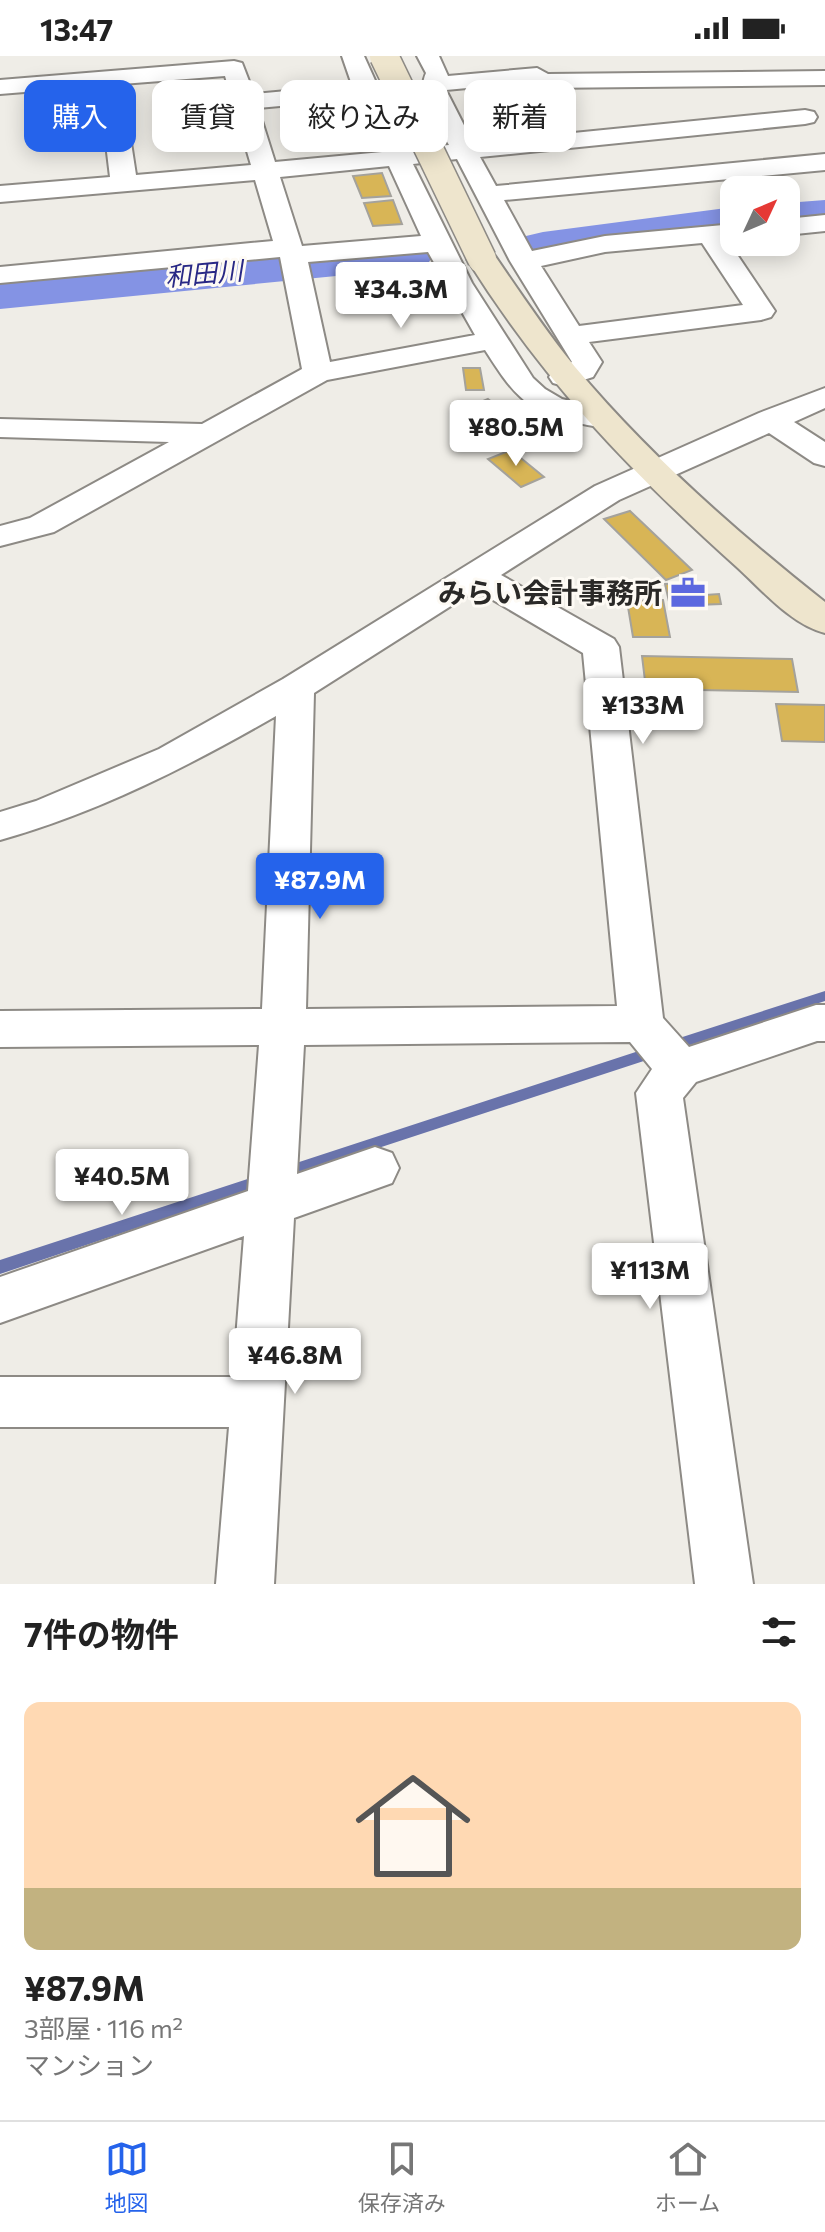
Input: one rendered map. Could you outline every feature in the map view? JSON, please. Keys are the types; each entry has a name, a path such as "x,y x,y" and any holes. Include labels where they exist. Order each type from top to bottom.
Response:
{"street":[{"path":"353,56 362,80"},
{"path":"384,56 482,259 518,318 564,377 652,472 825,621"},
{"path":"428,56 438,73 435,80"},
{"path":"448,81 531,66 542,81 825,78"},
{"path":"0,87 234,68 238,80"},
{"path":"110,78 124,183"},
{"path":"576,140 805,117 776,78"},
{"path":"448,120 464,149"},
{"path":"0,194 464,151"},
{"path":"260,152 293,259 318,373"},
{"path":"396,152 435,243 528,392 567,412 600,418"},
{"path":"466,152 524,261 587,362 582,371 564,377"},
{"path":"489,194 825,162"},
{"path":"800,226 825,223"},
{"path":"524,261 605,244 720,233"},
{"path":"0,275 293,259 435,243"},
{"path":"570,336 761,311 734,256"},
{"path":"0,536 42,525 213,434 318,373 493,340"},
{"path":"0,826 49,812 173,758 296,688 607,493 825,397"},
{"path":"770,420 825,456"},
{"path":"0,428 213,434"},
{"path":"475,575 601,647 657,1042 659,1093 724,1584"},
{"path":"245,1584 283,1027 296,688"},
{"path":"0,1029 283,1027 657,1042 825,1023"},
{"path":"0,1300 269,1202 375,1168"},
{"path":"0,1402 256,1402"}],"building":[{"path":"382,173 391,196 362,198 353,176"},
{"path":"393,200 402,224 373,226 364,203"},
{"path":"463,368 480,368 484,390 466,390"},
{"path":"488,399 511,417 494,423 471,406"},
{"path":"518,425 539,442 522,449 501,432"},
{"path":"511,450 544,477 521,487 488,459"},
{"path":"630,511 692,570 666,580 604,519"},
{"path":"702,583 705,595 719,594 721,604 670,606 665,584"},
{"path":"663,600 670,637 633,637 627,601"},
{"path":"642,656 792,659 798,692 646,689"},
{"path":"776,704 825,705 825,742 782,741"}],"waterway":[{"name":"和田川","path":"800,216 825,214"},
{"name":"和田川","path":"543,246 720,223"},
{"name":"和田川","path":"0,294 367,259 407,259"},
{"path":"672,1046 825,996"},
{"path":"284,1173 654,1052"},
{"path":"0,1267 263,1180"}],"place":[{"name":"みらい会計事務所","path":"688,593"}]}
